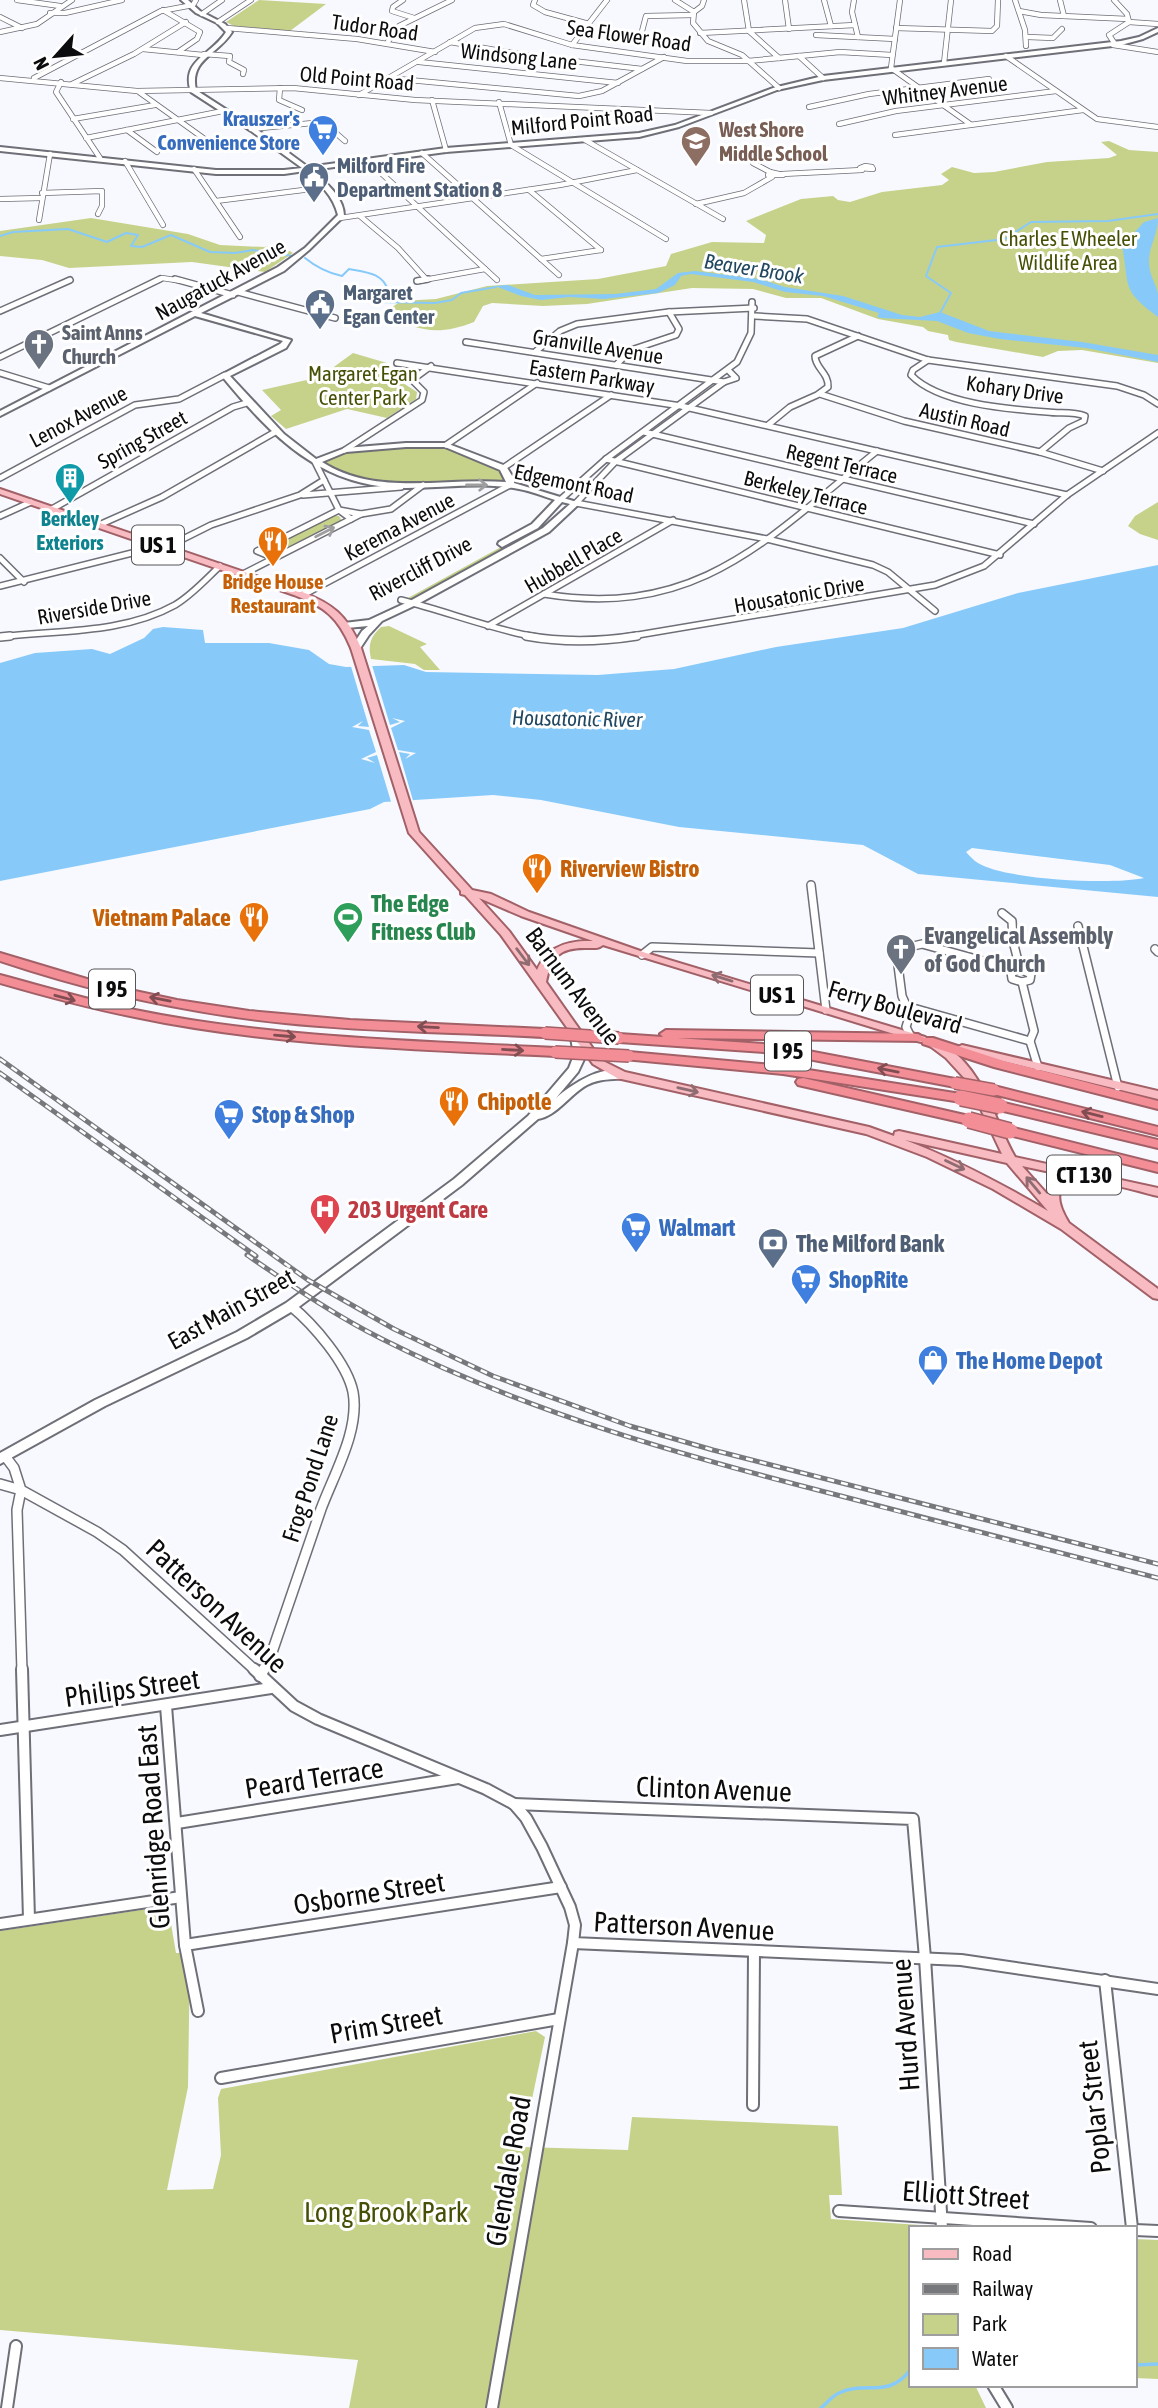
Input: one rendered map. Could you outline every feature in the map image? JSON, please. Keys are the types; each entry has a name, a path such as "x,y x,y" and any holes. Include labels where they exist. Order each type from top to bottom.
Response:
{"highway":[{"name":"I 95","path":"0,957 104,987 227,1011 310,1021 777,1049 994,1090 1158,1131"},
{"name":"I 95","path":"0,979 103,1007 218,1028 319,1039 629,1056 783,1070 961,1098 1158,1144"},
{"path":"619,1038 687,1032 919,1038 999,1064 1158,1105"},
{"path":"719,1064 969,1120 1158,1168"}],"main road":[{"name":"US 1","path":"0,491 303,595 331,609 347,625 357,651"},
{"name":"Barnum Avenue","path":"357,651 406,814 418,839 505,933 597,1062 621,1075 869,1131 958,1166 1065,1226 1158,1295"},
{"name":"Ferry Boulevard","path":"466,892 487,896 525,914 642,955 919,1038 1158,1095"},
{"path":"541,981 545,961 561,948 585,944 626,949"},
{"name":"Barnum Avenue","path":"919,1038 958,1060 972,1075 1003,1130 1010,1159 1056,1209 1065,1226"},
{"path":"895,1134 915,1134 981,1147 991,1144 1003,1130"},
{"name":"CT 130","path":"869,1131 895,1134 1158,1192"},
{"path":"1056,1209 1052,1196 1056,1187 1066,1180 1089,1176"}],"street":[{"path":"17,0 60,6"},
{"path":"0,32 41,22 50,13 72,0"},
{"path":"50,13 65,13 122,0"},
{"path":"184,0 195,2 202,14 227,27 229,33 203,55 190,78 193,91 307,169 342,205 340,218 573,183 637,170"},
{"path":"202,14 222,0"},
{"path":"218,22 251,0"},
{"path":"403,0 392,11 414,18"},
{"path":"387,43 395,29 452,0"},
{"path":"535,0 533,5 541,11 589,24"},
{"path":"572,45 607,0"},
{"path":"674,0 694,14"},
{"path":"704,0 694,14 693,23 699,33 712,43 741,53 779,88"},
{"path":"744,0 749,31 779,58"},
{"path":"785,0 789,29"},
{"path":"824,0 831,26"},
{"path":"854,0 852,12 858,37"},
{"path":"900,0 892,55 893,69 970,124"},
{"path":"944,63 951,0"},
{"path":"896,28 995,30 998,0"},
{"path":"1015,0 1028,37 1026,46"},
{"path":"1060,0 1064,16"},
{"path":"1114,0 1123,8 1128,20"},
{"path":"32,80 163,10 195,2"},
{"path":"163,10 198,29 200,34 178,52"},
{"path":"1019,11 1158,24"},
{"path":"641,35 646,16 694,14"},
{"path":"1021,19 1041,15"},
{"path":"0,17 22,28"},
{"path":"1128,20 1109,35 1115,44 1158,52"},
{"path":"72,83 143,49 186,22"},
{"name":"Sea Flower Road","path":"359,95 478,27 499,24 572,45 687,61 748,61 846,52 892,55"},
{"path":"699,33 855,25"},
{"name":"Tudor Road","path":"227,27 387,43 435,52"},
{"path":"1028,37 1054,38 1062,29"},
{"name":"Milford Point Road","path":"0,149 252,174 307,169 446,150 585,140 658,131 779,88 824,78 1115,44 1157,32"},
{"path":"816,36 895,39"},
{"path":"450,42 530,56 642,69"},
{"path":"1115,44 1136,49"},
{"path":"803,46 812,55"},
{"path":"143,49 230,56 229,62 243,71 243,74"},
{"path":"799,56 824,78"},
{"path":"1006,56 1099,120 1158,127"},
{"path":"388,78 571,96 597,93 664,57"},
{"name":"Windsong Lane","path":"417,61 618,83"},
{"name":"Old Point Road","path":"0,78 137,91 280,88 432,100 711,113"},
{"path":"0,88 8,79"},
{"path":"809,107 853,96 989,79"},
{"path":"61,82 56,92 100,158"},
{"path":"280,88 278,99 302,110"},
{"path":"137,91 213,145"},
{"name":"Whitney Avenue","path":"839,124 876,114 1056,92"},
{"path":"432,100 446,150"},
{"path":"499,103 511,145 666,239"},
{"path":"73,119 155,105"},
{"path":"895,135 1083,110"},
{"path":"86,138 223,111"},
{"path":"251,129 323,122 345,141"},
{"path":"127,130 157,152"},
{"path":"585,140 723,219"},
{"path":"422,153 559,275"},
{"path":"39,220 50,154"},
{"path":"367,160 497,280"},
{"path":"125,161 163,225"},
{"path":"752,163 771,175 781,176 862,170"},
{"path":"194,170 240,237"},
{"path":"696,204 744,193 771,175"},
{"path":"216,201 327,187"},
{"path":"529,190 601,250 541,259"},
{"path":"0,199 102,191 102,206 98,214"},
{"path":"360,215 398,248 426,279"},
{"name":"Naugatuck Avenue","path":"0,414 287,266 340,218"},
{"path":"417,281 485,269"},
{"path":"0,357 162,278 335,318"},
{"path":"0,311 70,280"},
{"name":"Rivercliff Drive","path":"347,625 401,600 540,521 606,459 678,408 720,374 729,371 753,331 753,305 669,312"},
{"path":"535,352 560,331 577,324 669,312 679,329 676,335 629,350 616,365"},
{"path":"195,314 287,341"},
{"path":"755,316 800,318 928,360 1117,386 1157,402"},
{"path":"768,425 789,408 820,394 828,387 830,379 815,362 815,356 858,336"},
{"name":"Lenox Avenue","path":"0,478 135,405 179,399 287,341"},
{"name":"Granville Avenue","path":"466,342 724,383"},
{"name":"Kohary Drive","path":"928,360 913,370 911,375 919,385 933,391 1000,407 1056,414 1076,412 1085,416 1084,421 1069,428 1040,452"},
{"name":"Eastern Parkway","path":"535,385 431,366 397,363 424,369 609,396 768,425 1067,495"},
{"path":"351,519 338,510 315,462 345,450 422,400 424,392 412,381 431,366"},
{"name":"Rivercliff Drive","path":"347,625 362,625 382,619 552,524 576,503 615,461 724,383 736,378 729,371"},
{"path":"0,373 49,388"},
{"name":"Edgemont Road","path":"225,375 297,451 352,479 401,487 510,485 560,500 767,539 873,565 888,572 935,611"},
{"path":"446,445 535,385"},
{"name":"Austin Road","path":"820,394 904,421 1040,452 1103,471"},
{"path":"503,468 609,396"},
{"name":"Spring Street","path":"52,509 233,407 250,402"},
{"path":"99,525 162,497 277,431"},
{"name":"Regent Terrace","path":"644,432 1034,524"},
{"name":"Housatonic Drive","path":"401,600 453,613 488,626 550,640 611,641 911,591 969,574 1000,555 1067,495 1158,433"},
{"path":"369,435 370,447"},
{"path":"345,450 446,445 503,468 510,479 510,485"},
{"path":"544,594 605,598 668,588 723,569 767,539 877,451"},
{"name":"Berkeley Terrace","path":"606,459 1000,555"},
{"path":"0,586 163,547 211,525 300,495 324,480"},
{"path":"243,574 361,514 391,509 423,485"},
{"name":"Kerema Avenue","path":"303,595 510,485"},
{"path":"300,495 401,487"},
{"path":"0,516 31,502"},
{"path":"275,558 257,551 338,510 361,514"},
{"name":"Hubbell Place","path":"488,626 673,520"},
{"path":"540,521 552,524"},
{"path":"0,558 24,582"},
{"name":"Riverside Drive","path":"0,637 66,630 150,615 177,604 220,566"},
{"name":"Rivercliff Drive","path":"357,651 365,633 382,619"},
{"path":"811,885 826,1010"},
{"path":"1002,913 1012,921 1018,970"},
{"path":"1078,926 1118,1087"},
{"path":"919,1038 906,1027 910,1014 906,1006 896,950 922,944 1027,971 1032,976 1028,981 1022,982 1010,977 1011,972 1018,970"},
{"path":"642,955 652,947 819,953"},
{"path":"1022,982 1034,1031 1030,1041 1038,1067"},
{"path":"906,1006 1030,1041"},
{"name":"East Main Street","path":"2,1457 100,1403 242,1335 291,1306 457,1182 532,1119 574,1069 580,1055 576,1032"},
{"name":"East Main Street","path":"532,1119 553,1107 588,1079 621,1075"},
{"name":"Frog Pond Lane","path":"260,1676 268,1661 344,1446 353,1408 353,1394 346,1375 306,1319 291,1306"},
{"path":"2,1457 14,1468 22,1490 17,1510 29,1919"},
{"name":"Patterson Avenue","path":"0,1484 22,1490 97,1532 123,1550 271,1688 294,1706 318,1719 514,1804 532,1829 561,1887 574,1919 573,1944 925,1958 995,1964 1158,1989"},
{"name":"Philips Street","path":"0,1730 271,1688"},
{"name":"Glenridge Road East","path":"166,1706 185,1945 198,2011"},
{"name":"Peard Terrace","path":"177,1823 458,1778"},
{"name":"Clinton Avenue","path":"514,1804 913,1819"},
{"name":"Hurd Avenue","path":"913,1819 942,2223"},
{"name":"Osborne Street","path":"185,1945 561,1887"},
{"path":"0,1924 181,1897"},
{"name":"Glendale Road","path":"492,2408 573,1944"},
{"path":"753,2105 754,1952"},
{"name":"Poplar Street","path":"1105,1980 1134,2226"},
{"name":"Prim Street","path":"221,2078 559,2019"},
{"name":"Elliott Street","path":"839,2211 942,2223 1031,2226"},
{"path":"1137,2229 1158,2231"},
{"path":"7,2408 16,2346"},
{"path":"994,2387 1007,2408"}],"green space":[{"path":"259,0 326,4 290,31 234,26 226,22"},
{"name":"Charles E Wheeler Wildlife Area","path":"1109,141 1129,150 1158,152 1158,363 1082,350 1058,351 1043,357 956,342 949,340 948,335 928,331 923,327 878,319 821,298 786,298 753,289 692,288 587,304 543,306 492,303 483,306 474,322 438,330 418,328 385,312 401,301 436,299 487,286 598,279 666,266 671,254 712,242 764,243 766,235 746,221 801,199 833,196 838,200 850,202 882,192 942,185 949,180 941,174 952,167 974,173 994,172 1047,162 1109,158 1117,155 1101,142"},
{"path":"91,218 188,234 220,245 264,247 277,244 293,253 265,272 192,262 69,268 42,260 0,256 0,231"},
{"name":"Margaret Egan Center Park","path":"353,353 387,363 386,366 412,371 403,383 417,392 416,399 387,418 347,409 286,429 271,416 281,410 262,390 320,377"},
{"path":"405,446 445,449 475,456 498,469 505,479 499,483 387,483 344,472 324,462 347,453"},
{"path":"1158,502 1158,540 1140,534 1128,526 1135,516"},
{"path":"334,515 339,516 342,521 277,554 264,551"},
{"path":"543,524 547,525 414,600 408,598"},
{"path":"389,626 427,644 420,647 440,670 424,670 415,664 371,659 370,645 374,634 381,627"},
{"name":"Long Brook Park","path":"168,1906 176,1953 190,1953 188,2087 167,2190 213,2189 221,2155 218,2098 221,2089 536,2031 545,2037 522,2147 628,2150 632,2117 838,2126 842,2195 829,2195 831,2219 935,2226 909,2226 909,2387 976,2387 986,2408 349,2408 358,2360 0,2330 0,1931"},
{"path":"1137,2239 1158,2240 1158,2379 1137,2378"}],"water":[{"path":"1158,218 1149,261 1158,294 1158,317 1132,293 1122,246 1144,222"},
{"path":"695,271 760,279 785,287 843,296 902,315 920,317 940,312 989,331 1082,342 1158,355 1158,362 1086,348 1000,339 968,333 937,321 881,318 877,317 879,313 823,296 785,292 753,282 691,274 681,276 675,285 658,293 604,299 569,297 541,300 495,286 508,285 535,295 615,294 656,289 678,273"},
{"name":"Housatonic River","path":"1158,565 1158,897 918,874 863,845 679,827 541,800 493,795 384,802 370,809 0,881 0,663 35,653 92,649 110,654 144,638 153,629 163,627 203,630 205,643 269,643 309,650 329,664 346,667 404,665 426,672 598,675 674,669 776,647 903,628 1018,593","holes":["972,848 1110,865 1144,878 1085,881 1011,874 976,862 966,852"]}],"pier":[{"path":"371,662 390,725 400,722 392,718 405,721 391,728 398,750 416,753 405,759 410,754 399,752 414,804 392,805 377,755 367,758 375,763 361,759 376,752 369,730 352,727 363,721 358,726 369,727 350,663"}],"waterway":[{"path":"939,315 951,293 926,276 937,247 1005,239 1031,222 1108,221 1158,214"},
{"name":"Beaver Brook","path":"0,236 13,232 68,229 107,242 126,233 138,235 131,246 142,247 171,235 210,252 235,253 253,250 292,256"},
{"name":"Beaver Brook","path":"305,258 337,275 342,276 349,269 378,277 388,291 379,297 378,302 435,303 452,300 461,293 496,287"},
{"path":"1137,2365 1158,2364"},
{"path":"821,2408 836,2394 858,2388 885,2387 894,2384 909,2371"}],"railway":[{"path":"0,1059 308,1280 394,1329 493,1376 630,1426 713,1450 1158,1564"},
{"path":"0,1073 256,1256"},
{"path":"247,1255 364,1330 437,1365 549,1410 723,1465 1158,1578"}],"place":[{"name":"Krauszer's Convenience Store","path":"323,157"},
{"name":"West Shore Middle School","path":"696,168"},
{"name":"Milford Fire Department Station 8","path":"314,204"},
{"name":"Margaret Egan Center","path":"320,331"},
{"name":"Saint Anns Church","path":"39,371"},
{"name":"Berkley Exteriors","path":"70,505"},
{"name":"Bridge House Restaurant","path":"273,568"},
{"name":"Riverview Bistro","path":"537,895"},
{"name":"Vietnam Palace","path":"254,944"},
{"name":"The Edge Fitness Club","path":"348,944"},
{"name":"Evangelical Assembly of God Church","path":"901,976"},
{"name":"Chipotle","path":"454,1128"},
{"name":"Stop & Shop","path":"229,1141"},
{"name":"203 Urgent Care","path":"325,1236"},
{"name":"Walmart","path":"636,1254"},
{"name":"The Milford Bank","path":"773,1270"},
{"name":"ShopRite","path":"806,1306"},
{"name":"The Home Depot","path":"933,1387"}]}
